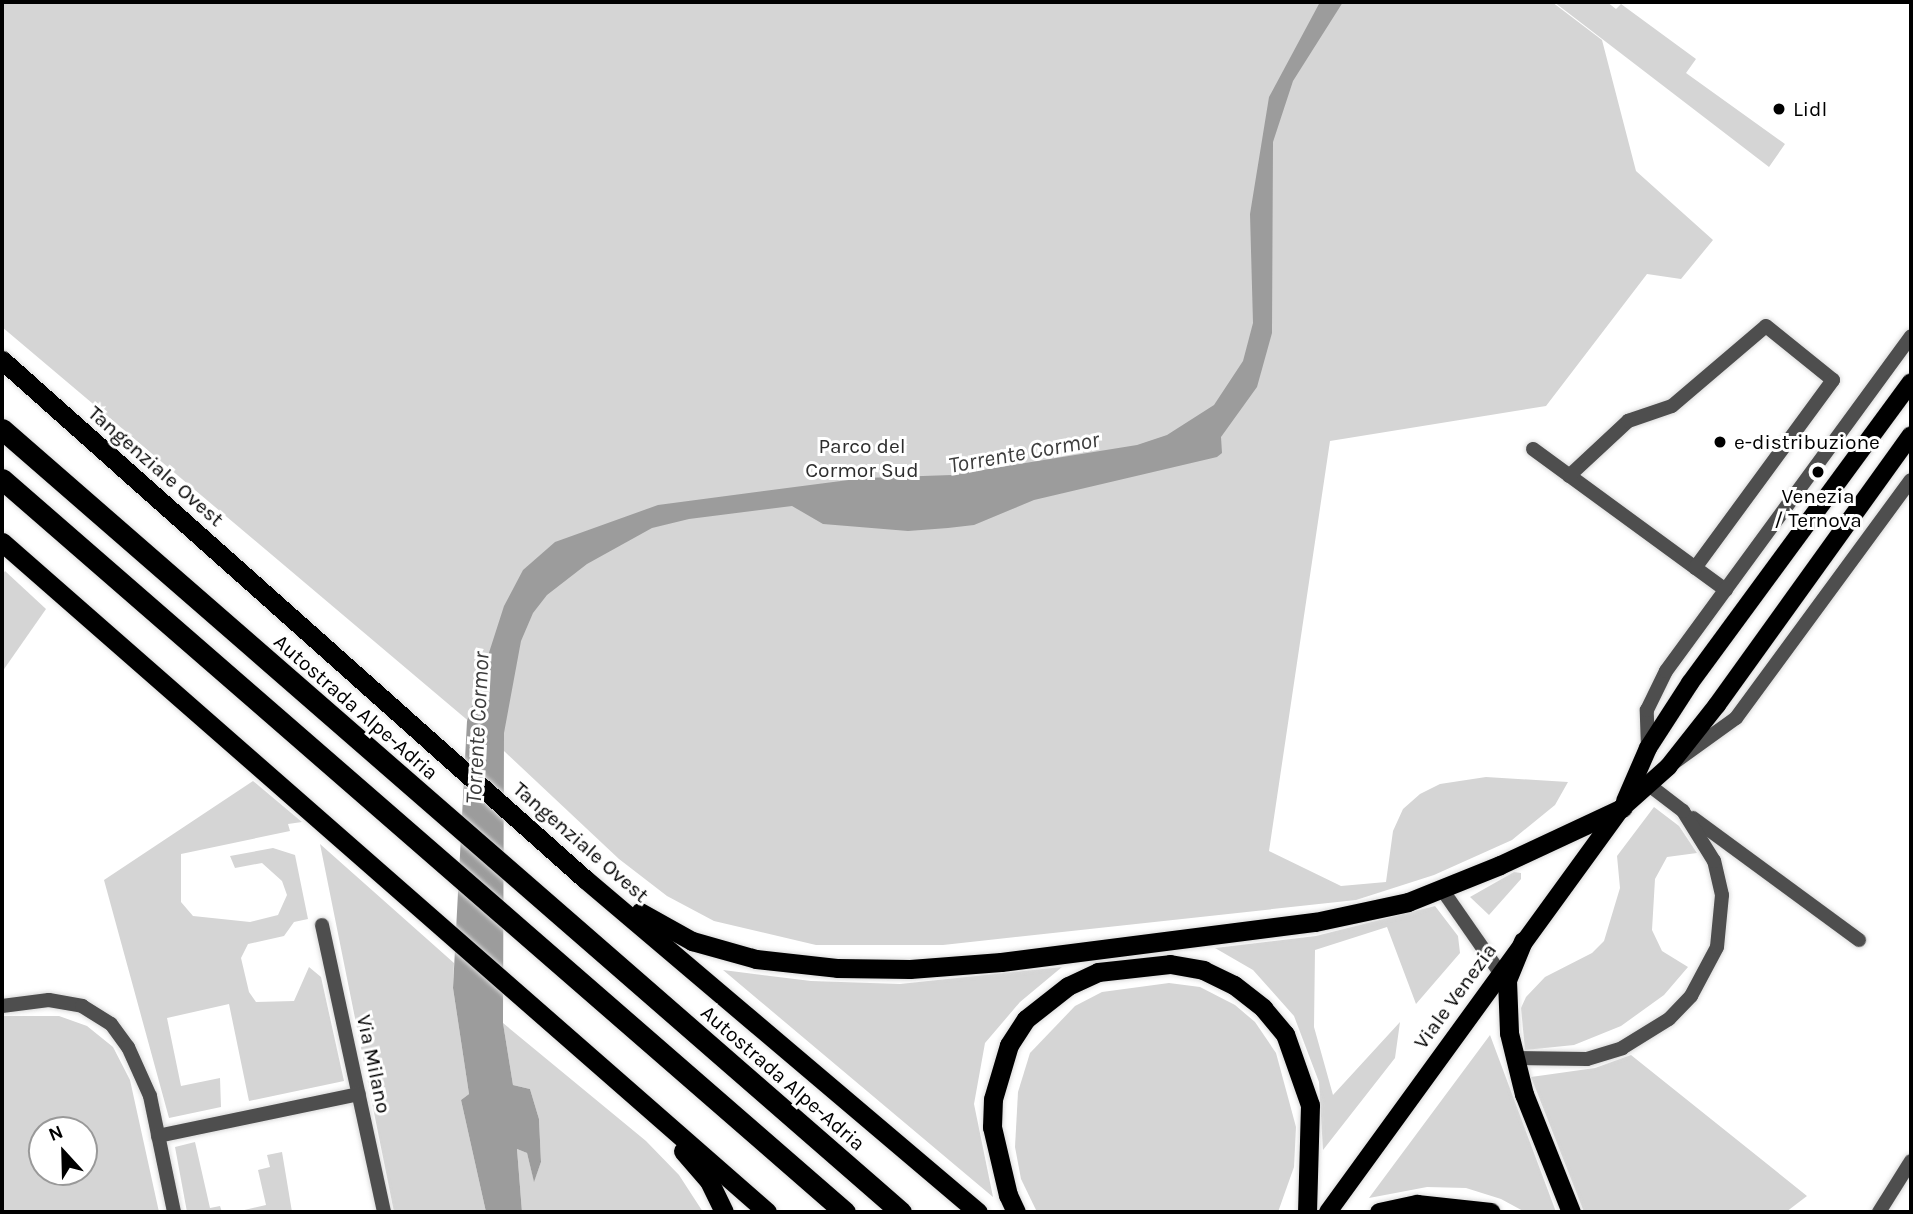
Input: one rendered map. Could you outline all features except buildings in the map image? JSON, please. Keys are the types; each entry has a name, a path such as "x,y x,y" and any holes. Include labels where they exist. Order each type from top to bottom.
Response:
{"highway":[{"name":"Tangenziale Ovest","path":"2,360 585,879 978,1212"},
{"name":"Autostrada Alpe-Adria","path":"2,429 901,1212"},
{"path":"2,478 369,802 845,1212"},
{"path":"2,542 573,1039 767,1212"},
{"path":"585,879 692,941 743,955 836,968 910,969 1315,922 1408,902 1622,808"},
{"path":"1523,941 1507,980 1505,1005 1515,1058 1571,1212"},
{"path":"1016,1212 1008,1195 992,1127 993,1099 1009,1045 1026,1019 1068,986 1098,972 1170,964 1203,971 1234,985 1263,1008 1285,1034 1310,1105 1307,1212"},
{"path":"629,1089 709,1181 724,1212"},
{"path":"1379,1212 1418,1204 1491,1212"}],"main road":[{"name":"Viale Venezia","path":"1622,808 1648,748 1911,382"},
{"name":"Viale Venezia","path":"1328,1212 1622,808 1668,767 1911,435"}],"street":[{"path":"1569,475 1628,421 1672,406 1766,326 1833,380 1695,568"},
{"name":"Viale Venezia","path":"1648,748 1647,710 1655,689 1911,336"},
{"path":"1533,449 1726,590"},
{"name":"Viale Venezia","path":"1668,767 1736,718 1911,480"},
{"path":"1649,785 1859,940"},
{"path":"1515,1058 1587,1059 1622,1048 1669,1019 1691,996 1717,947 1722,895 1714,861 1683,811"},
{"path":"1441,888 1500,973"},
{"name":"Via Milano","path":"322,925 384,1212"},
{"path":"2,1006 49,1000 82,1006 111,1024 150,1096 174,1212"},
{"path":"158,1136 359,1094"},
{"path":"1879,1212 1911,1161"}],"green space":[{"name":"Parco del Cormor Sud","path":"2,2 1552,2 1602,40 1636,171 1713,240 1681,279 1647,274 1546,406 1330,441 1269,851 1341,886 1386,882 1393,831 1403,809 1420,794 1440,784 1486,777 1568,782 1555,805 1512,840 1434,875 1356,900 943,945 816,945 714,921 667,896 619,859 504,751 2,327"},
{"path":"1554,2 1607,2 1616,9 1621,4 1696,59 1686,73 1785,144 1769,167"},
{"path":"5,571 46,609 2,672 2,576"},
{"path":"253,781 302,822 288,824 290,831 181,854 181,902 193,916 250,922 278,915 287,895 282,881 262,863 235,868 230,856 273,848 295,855 308,919 294,922 284,936 248,944 241,958 249,992 256,1002 294,1001 309,967 321,977 344,1081 249,1101 229,1004 167,1018 181,1086 220,1078 221,1107 169,1118 104,880"},
{"path":"1654,807 1679,826 1697,853 1667,857 1655,879 1652,930 1662,951 1688,967 1664,995 1621,1026 1574,1045 1525,1050 1521,1008 1526,997 1545,977 1592,953 1604,941 1620,888 1617,856"},
{"path":"320,844 454,963 453,988 469,1094 461,1100 486,1212 394,1212"},
{"path":"1514,872 1521,873 1521,879 1489,915 1470,897"},
{"path":"1435,906 1458,936 1460,953 1416,1004 1387,927 1315,950 1314,1027 1333,1095 1400,1022 1395,1058 1323,1150 1319,1082 1294,1016 1253,970 1215,948 1316,936"},
{"path":"1062,967 1020,1002 985,1043 974,1104 993,1197 723,970 811,981 900,984"},
{"path":"1169,983 1200,987 1235,1005 1255,1022 1276,1053 1296,1127 1294,1167 1278,1212 1037,1212 1021,1179 1015,1147 1018,1092 1030,1053 1075,1006 1102,992"},
{"path":"2,1016 59,1016 87,1026 113,1047 130,1080 159,1212 2,1212"},
{"path":"503,1023 646,1141 679,1175 703,1212 522,1212 517,1149 527,1153 534,1181 541,1162 539,1119 530,1089 513,1085"},
{"path":"1490,1035 1556,1212 1525,1212 1501,1199 1466,1188 1427,1187 1369,1198"},
{"path":"1631,1055 1807,1196 1786,1212 1584,1212 1531,1077 1595,1068"},
{"path":"195,1142 210,1208 220,1206 222,1212 187,1212 175,1147"},
{"path":"282,1152 292,1212 236,1212 266,1205 258,1170 270,1167 267,1155"}],"water":[{"name":"Torrente Cormor","path":"1320,2 1343,2 1293,81 1273,142 1272,333 1257,387 1221,437 1222,453 1217,457 1034,500 974,525 908,531 823,524 792,506 689,519 652,528 587,564 547,595 533,613 521,641 504,733 503,1023 513,1085 530,1089 539,1119 541,1162 534,1182 527,1153 517,1149 522,1212 486,1212 461,1100 469,1094 453,988 467,721 504,606 523,570 555,542 658,505 864,478 952,475 1137,445 1167,435 1214,405 1243,361 1253,323 1250,214 1269,97"}],"place":[{"name":"Lidl","path":"1779,109"},
{"name":"e-distribuzione","path":"1720,442"},
{"name":"Venezia / Ternova","path":"1818,472"}]}
